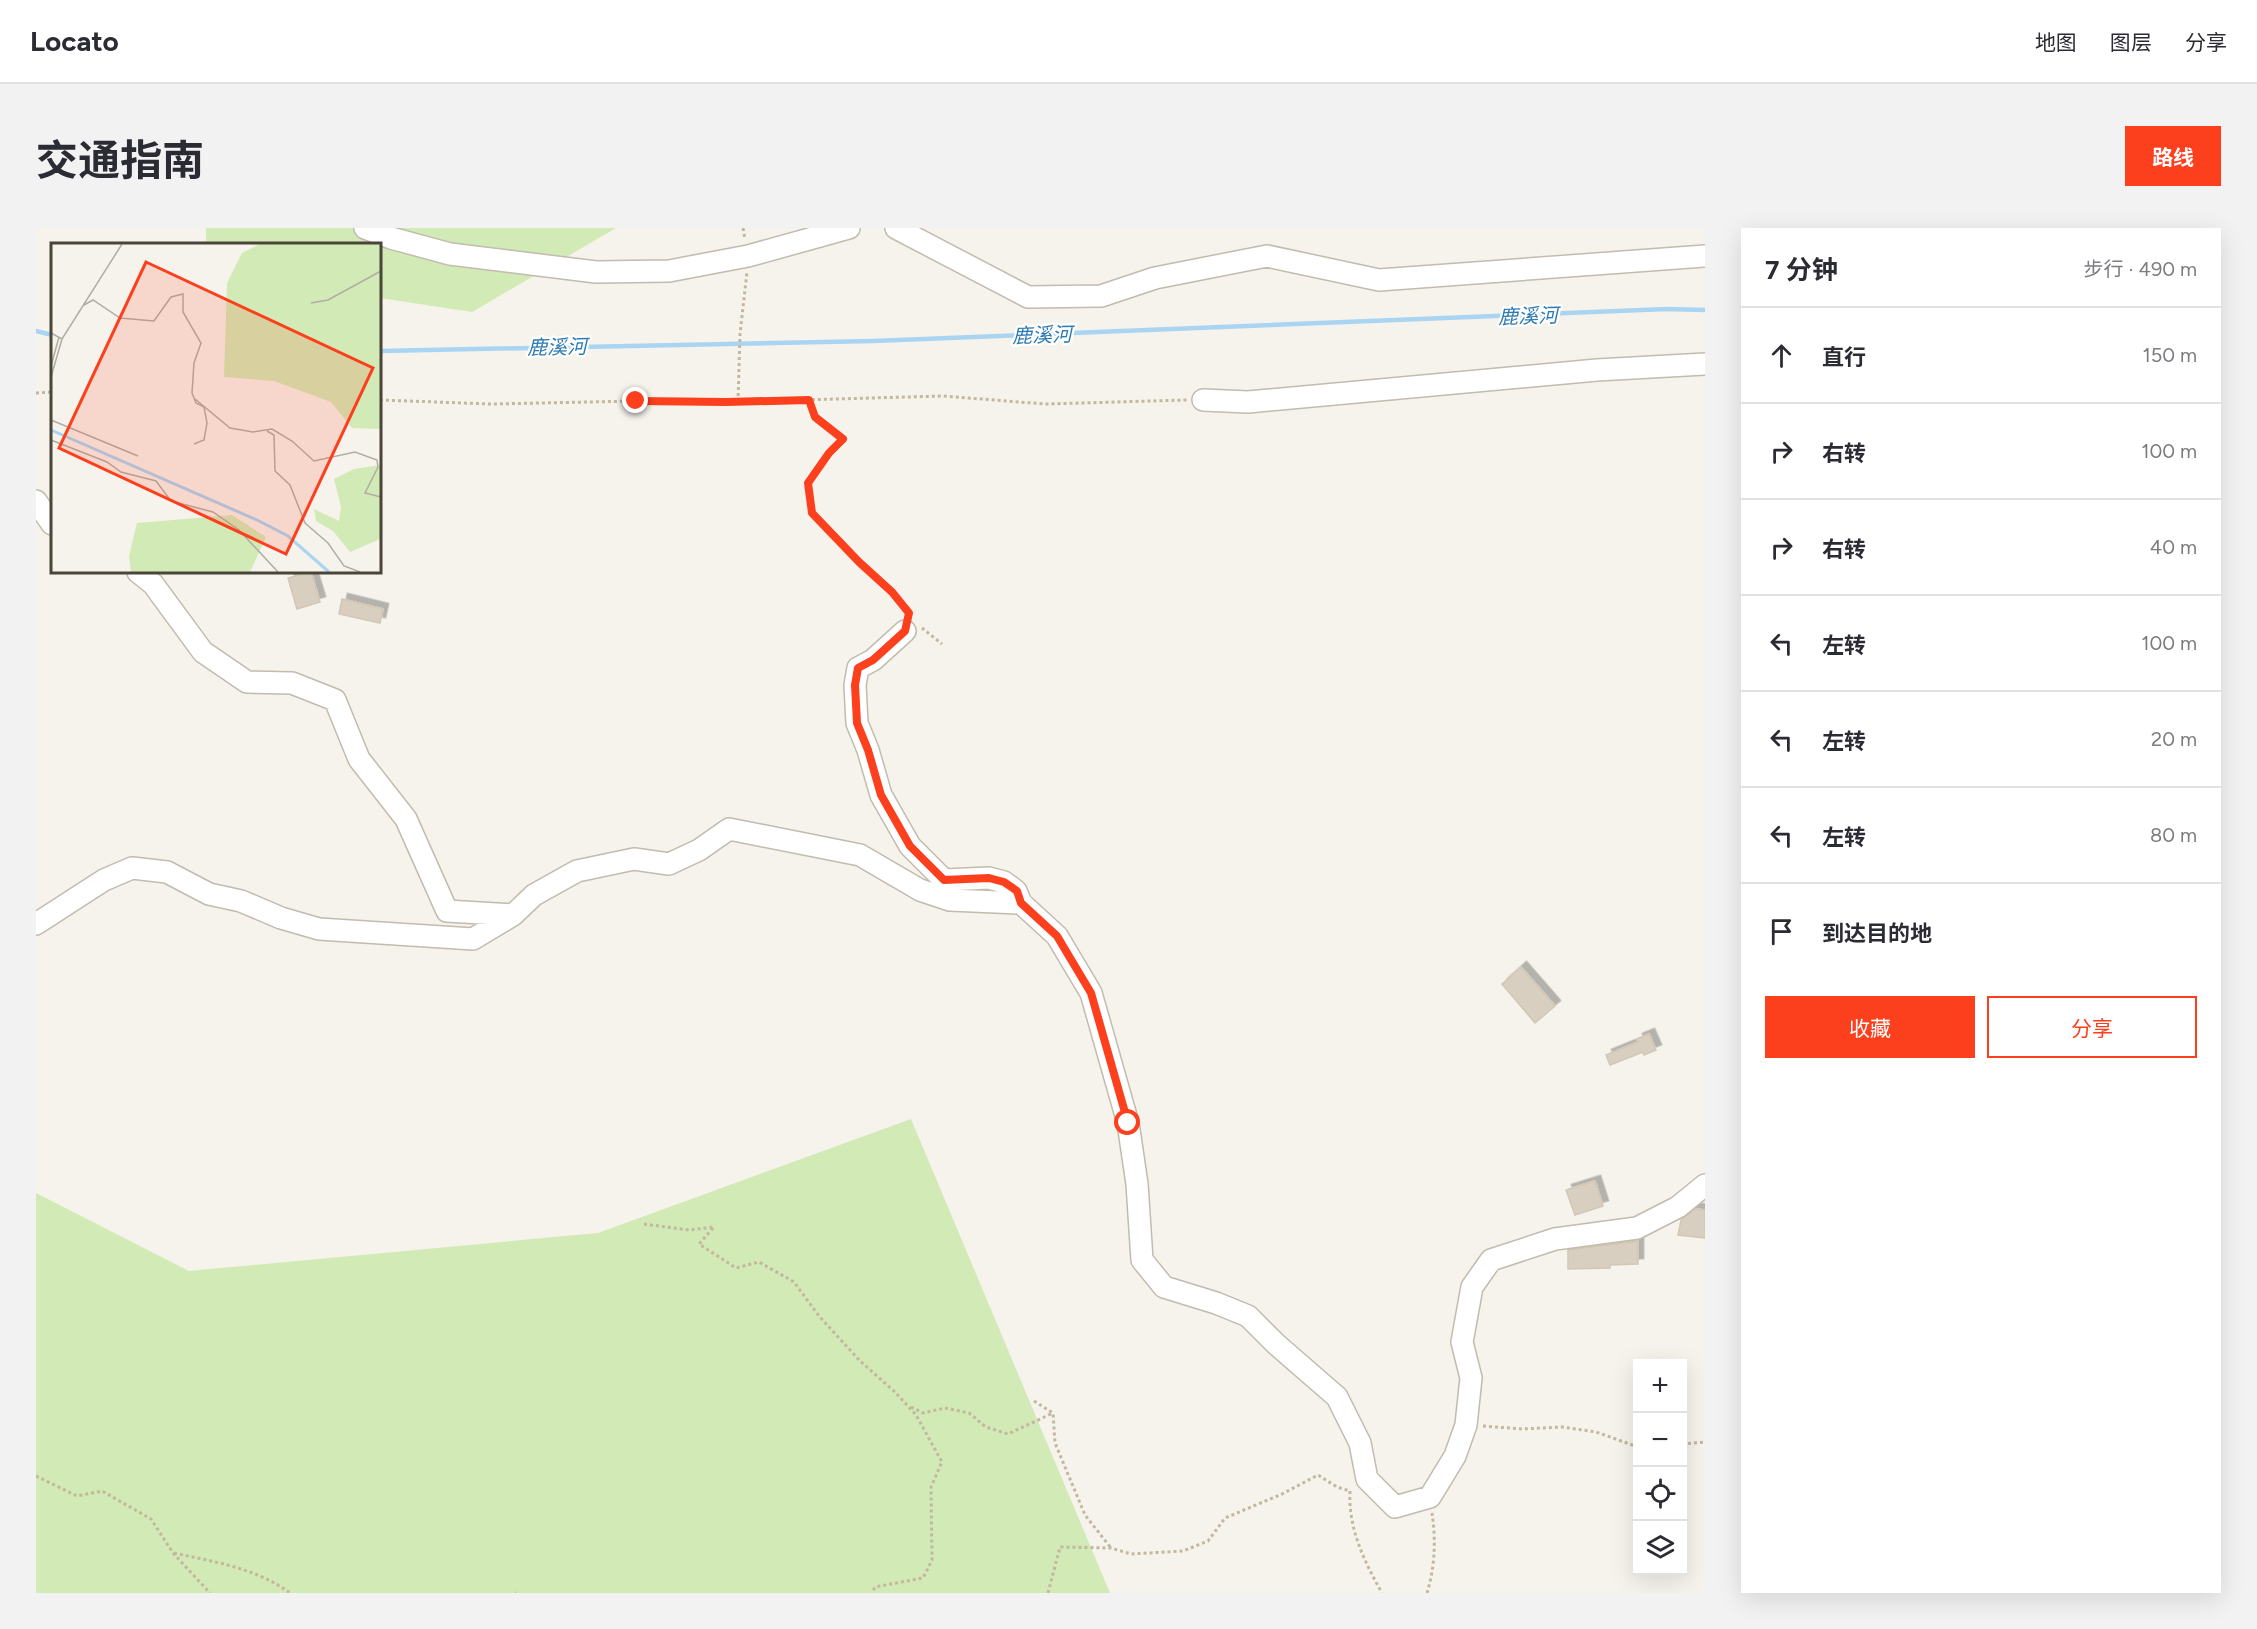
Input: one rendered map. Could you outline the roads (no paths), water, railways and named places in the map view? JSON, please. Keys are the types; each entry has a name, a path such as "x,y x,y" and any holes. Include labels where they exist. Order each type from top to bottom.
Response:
{"street":[{"path":"365,228 391,238 450,254 596,272 669,271 748,256 849,228"},
{"path":"896,228 1028,297 1101,296 1155,278 1267,256 1379,280 1705,256"},
{"path":"1203,400 1248,402 1597,370 1705,364"},
{"path":"36,501 51,523"},
{"path":"139,573 153,584 203,652 246,682 292,683 335,700 359,759 406,819 447,911 513,915"},
{"path":"912,623 873,660 858,668 855,685 857,723 868,750 881,795 910,846 944,880 989,878 1004,882 1017,891 1021,903 1057,936 1091,993 1128,1123 1137,1184 1142,1260 1164,1287 1216,1303 1248,1316 1276,1344 1337,1397 1360,1443 1358,1485 1395,1507 1430,1497 1455,1456 1466,1425 1471,1378 1462,1342 1472,1287 1491,1260 1555,1239 1637,1228 1678,1207 1705,1185"},
{"path":"36,924 104,879 132,868 167,872 209,894 241,901 281,918 319,929 473,939 513,915 534,895 577,871 634,859 669,864 699,850 729,829 860,855 920,890 950,900 1021,903"}],"waterway":[{"name":"鹿溪河","path":"381,351 873,341 1667,309 1705,310"},
{"name":"鹿溪河","path":"36,331 51,335"}]}
